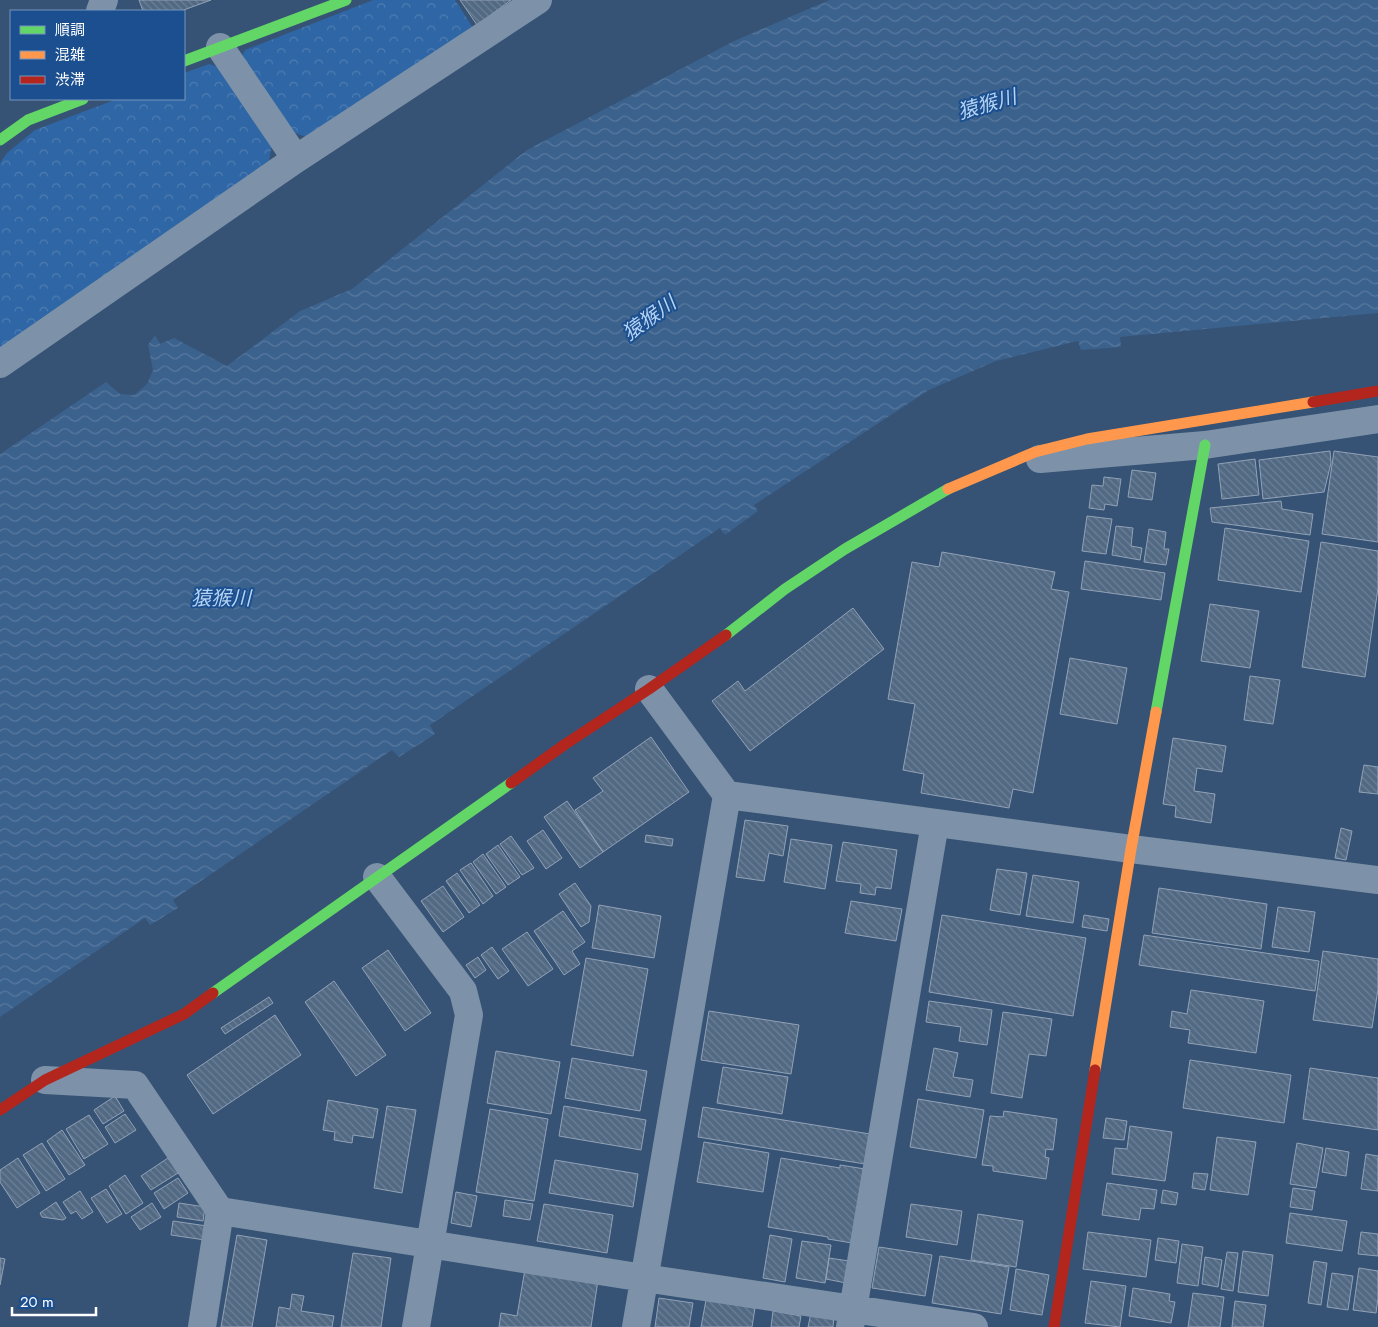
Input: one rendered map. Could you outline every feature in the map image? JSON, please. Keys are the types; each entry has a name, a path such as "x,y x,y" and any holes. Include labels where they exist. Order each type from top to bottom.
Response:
{"street":[{"path":"185,61 346,0"},
{"path":"0,364 296,159 538,0"},
{"path":"220,47 296,159"},
{"path":"0,140 36,109 78,100"},
{"path":"0,1110 45,1080 184,1014 564,745 717,642 785,589 845,549 953,486 1035,452 1087,439 1372,392 1372,420 1205,444 1030,460 1035,452"},
{"path":"1054,1327 1131,849 1205,444"},
{"path":"649,689 727,795 1378,880"},
{"path":"636,1327 727,795"},
{"path":"852,1318 935,823"},
{"path":"377,877 463,991 469,1015 416,1327"},
{"path":"45,1080 134,1085 220,1211 202,1327"},
{"path":"220,1211 644,1278 852,1318 974,1327"}],"green space":[{"path":"373,0 455,0 475,31 306,137 295,133 241,58 245,50"},
{"path":"209,64 225,69 272,143 269,161 0,351 0,163 7,153 35,130 114,100 185,100 185,73"}],"water":[{"name":"猿猴川","path":"829,0 1378,0 1378,313 1120,337 1121,347 1081,350 1078,341 996,361 929,390 754,505 758,511 725,535 720,528 430,725 435,734 399,757 392,750 173,900 178,908 150,925 145,918 0,1017 0,454 106,382 120,394 134,395 147,384 153,370 148,345 155,335 160,344 174,338 227,366 300,311 352,289 527,150 734,41"}],"building":[{"path":"139,0 211,0 184,10 143,10"},
{"path":"460,0 511,0 477,25"},
{"path":"1330,451 1331,463 1324,492 1263,499 1259,460"},
{"path":"1334,451 1378,457 1378,542 1322,534"},
{"path":"1255,459 1259,495 1222,499 1218,464"},
{"path":"1132,470 1156,473 1152,500 1128,497"},
{"path":"1104,477 1121,479 1117,506 1105,504 1104,510 1089,508 1092,485 1103,486"},
{"path":"1281,501 1282,509 1313,514 1310,535 1212,522 1210,508"},
{"path":"1087,516 1112,519 1106,554 1082,551"},
{"path":"1116,526 1133,528 1131,546 1142,548 1140,560 1112,555"},
{"path":"1225,528 1309,541 1301,592 1218,580"},
{"path":"1149,529 1166,532 1164,549 1169,549 1166,565 1144,562"},
{"path":"1321,542 1378,551 1378,588 1365,677 1302,667"},
{"path":"942,552 1055,572 1051,589 1069,592 1033,793 1013,789 1009,808 921,793 924,774 903,770 915,704 888,699 912,562 939,567"},
{"path":"1085,561 1165,573 1161,600 1081,589"},
{"path":"1210,604 1259,611 1250,668 1201,661"},
{"path":"853,608 884,649 750,751 712,701 738,681 745,691"},
{"path":"1070,658 1127,668 1117,724 1060,714"},
{"path":"1250,676 1280,680 1273,724 1244,720"},
{"path":"651,737 689,792 603,852 575,810 603,791 593,778"},
{"path":"1173,738 1226,746 1222,772 1197,768 1194,791 1215,794 1211,823 1175,817 1176,806 1163,804"},
{"path":"1364,765 1378,767 1378,794 1359,792"},
{"path":"567,801 603,852 580,868 544,817"},
{"path":"745,820 788,826 783,856 769,853 764,881 736,877"},
{"path":"1341,828 1352,831 1346,860 1335,858"},
{"path":"543,830 562,858 546,869 527,841"},
{"path":"646,835 673,839 672,846 645,842"},
{"path":"511,836 534,868 522,875 500,844"},
{"path":"791,839 832,845 825,889 784,882"},
{"path":"843,842 897,850 891,889 876,887 875,895 860,893 861,884 836,881"},
{"path":"498,845 520,877 508,885 486,854"},
{"path":"483,854 506,887 496,894 473,862"},
{"path":"471,863 493,896 483,904 460,870"},
{"path":"997,869 1027,873 1020,915 990,910"},
{"path":"457,873 480,905 469,913 446,881"},
{"path":"1033,875 1079,882 1073,923 1026,916"},
{"path":"575,883 591,906 589,922 581,927 559,894"},
{"path":"443,886 464,917 443,932 421,901"},
{"path":"1159,888 1267,904 1261,949 1152,933"},
{"path":"851,901 902,909 896,941 845,933"},
{"path":"599,905 661,916 654,958 592,948"},
{"path":"1278,907 1315,912 1309,952 1272,947"},
{"path":"563,911 585,942 572,951 580,964 564,975 534,931"},
{"path":"942,915 1086,938 1073,1016 929,992"},
{"path":"1084,915 1109,919 1107,931 1082,927"},
{"path":"527,932 553,969 528,986 502,949"},
{"path":"1144,935 1319,961 1315,991 1139,965"},
{"path":"492,947 509,971 498,979 481,955"},
{"path":"388,950 431,1013 405,1031 362,968"},
{"path":"1323,951 1378,959 1378,989 1372,1028 1313,1020"},
{"path":"478,957 486,970 475,978 466,965"},
{"path":"586,958 648,969 633,1056 571,1045"},
{"path":"334,981 386,1055 356,1076 305,1002"},
{"path":"1191,990 1264,1001 1256,1053 1188,1043 1190,1030 1170,1027 1172,1011 1187,1014"},
{"path":"269,997 273,1003 225,1034 221,1028"},
{"path":"929,1001 992,1010 987,1045 959,1041 961,1027 926,1022"},
{"path":"709,1011 799,1025 791,1074 701,1060"},
{"path":"1003,1012 1052,1019 1046,1056 1029,1054 1022,1098 991,1093"},
{"path":"275,1015 301,1055 213,1114 187,1075"},
{"path":"934,1048 958,1053 953,1077 973,1080 970,1097 926,1090"},
{"path":"496,1051 560,1062 551,1114 487,1103"},
{"path":"572,1058 647,1071 640,1111 565,1098"},
{"path":"1190,1060 1291,1075 1284,1123 1183,1108"},
{"path":"723,1067 788,1077 782,1114 717,1103"},
{"path":"1310,1068 1378,1078 1378,1130 1303,1119"},
{"path":"115,1096 124,1111 103,1124 94,1110"},
{"path":"918,1099 984,1110 976,1158 910,1147"},
{"path":"328,1100 378,1109 373,1138 353,1135 352,1143 334,1140 335,1132 323,1130"},
{"path":"387,1106 416,1110 402,1193 374,1188"},
{"path":"564,1106 646,1120 641,1150 559,1136"},
{"path":"703,1107 870,1134 865,1164 698,1137"},
{"path":"490,1109 548,1119 534,1201 476,1192"},
{"path":"1004,1111 1057,1119 1053,1150 1046,1149 1045,1157 1049,1158 1046,1179 993,1171 993,1166 982,1165 990,1116 1003,1117"},
{"path":"125,1114 136,1130 115,1143 105,1127"},
{"path":"89,1115 108,1144 84,1159 66,1129"},
{"path":"1106,1118 1127,1121 1124,1140 1103,1138"},
{"path":"1130,1126 1172,1132 1165,1181 1112,1174 1115,1148 1127,1149"},
{"path":"62,1130 85,1165 69,1175 47,1141"},
{"path":"1217,1137 1256,1142 1248,1195 1210,1190"},
{"path":"704,1142 769,1153 763,1192 697,1182"},
{"path":"42,1143 65,1179 46,1191 23,1155"},
{"path":"1297,1143 1323,1148 1316,1188 1290,1184"},
{"path":"1326,1148 1349,1152 1346,1176 1322,1172"},
{"path":"1366,1154 1378,1156 1378,1191 1361,1189"},
{"path":"18,1158 40,1193 17,1208 0,1182 0,1170"},
{"path":"168,1158 178,1173 151,1190 141,1176"},
{"path":"781,1158 840,1168 840,1165 865,1169 852,1243 768,1227"},
{"path":"555,1160 638,1174 633,1207 549,1193"},
{"path":"1194,1173 1208,1174 1205,1190 1192,1188"},
{"path":"125,1175 143,1203 126,1214 109,1186"},
{"path":"178,1178 188,1193 164,1209 154,1193"},
{"path":"1107,1183 1157,1190 1154,1209 1141,1208 1139,1220 1102,1215"},
{"path":"1293,1188 1315,1191 1312,1210 1290,1207"},
{"path":"106,1189 122,1214 107,1223 91,1198"},
{"path":"1163,1190 1178,1193 1176,1205 1161,1203"},
{"path":"80,1191 93,1212 82,1219 76,1211 71,1214 63,1202"},
{"path":"456,1192 477,1196 471,1227 451,1223"},
{"path":"505,1200 533,1204 530,1220 503,1216"},
{"path":"56,1202 66,1218 63,1220 42,1217 40,1213"},
{"path":"152,1203 161,1217 140,1230 131,1217"},
{"path":"179,1203 205,1207 203,1221 177,1217"},
{"path":"544,1204 613,1215 607,1253 537,1241"},
{"path":"911,1204 962,1211 957,1245 906,1237"},
{"path":"1290,1213 1347,1221 1342,1251 1286,1243"},
{"path":"978,1214 1023,1221 1016,1267 971,1260"},
{"path":"173,1221 207,1226 205,1240 171,1235"},
{"path":"1088,1232 1151,1240 1146,1277 1083,1269"},
{"path":"1361,1232 1378,1234 1378,1256 1358,1254"},
{"path":"237,1235 267,1240 252,1327 221,1327"},
{"path":"770,1235 792,1239 785,1282 763,1278"},
{"path":"1158,1238 1179,1241 1176,1263 1155,1260"},
{"path":"802,1241 831,1245 825,1283 796,1278"},
{"path":"1182,1244 1203,1247 1198,1286 1177,1283"},
{"path":"879,1247 932,1255 925,1296 872,1288"},
{"path":"1243,1251 1273,1255 1268,1296 1238,1292"},
{"path":"1227,1252 1238,1253 1233,1291 1221,1289"},
{"path":"353,1253 391,1258 381,1327 341,1327"},
{"path":"940,1256 1009,1267 1001,1314 932,1303"},
{"path":"1205,1257 1222,1260 1218,1287 1202,1284"},
{"path":"0,1258 5,1259 0,1285"},
{"path":"829,1258 849,1261 846,1283 826,1279"},
{"path":"1314,1261 1327,1263 1321,1305 1308,1303"},
{"path":"1359,1268 1378,1271 1376,1313 1353,1310"},
{"path":"525,1269 598,1280 591,1327 499,1327 501,1313 517,1316"},
{"path":"1016,1269 1049,1275 1042,1315 1010,1310"},
{"path":"1332,1273 1353,1276 1348,1310 1327,1307"},
{"path":"1091,1281 1126,1286 1120,1327 1085,1323"},
{"path":"1133,1288 1170,1294 1169,1301 1175,1302 1171,1323 1129,1316"},
{"path":"1193,1293 1224,1297 1220,1327 1188,1327"},
{"path":"292,1294 304,1296 301,1311 334,1316 332,1327 276,1327 279,1307 290,1309"},
{"path":"659,1298 693,1303 689,1327 655,1327"},
{"path":"706,1300 755,1308 752,1327 701,1327"},
{"path":"1235,1301 1266,1305 1263,1327 1232,1327"},
{"path":"773,1311 801,1316 799,1327 771,1327"},
{"path":"811,1313 834,1316 833,1327 808,1327"}],"traffic: fast":[{"path":"185,61 346,0"},
{"path":"0,140 28,120 80,100"},
{"path":"1156,712 1205,445"},
{"path":"726,635 785,589 845,549 948,489"},
{"path":"213,993 511,783"}],"traffic: slow":[{"path":"948,489 1035,452 1087,439 1313,402"},
{"path":"1095,1070 1131,849 1156,712"}],"traffic: jam":[{"path":"1313,402 1378,391"},
{"path":"511,783 726,635"},
{"path":"0,1110 45,1080 184,1014 213,993"},
{"path":"1054,1327 1095,1070"}]}
